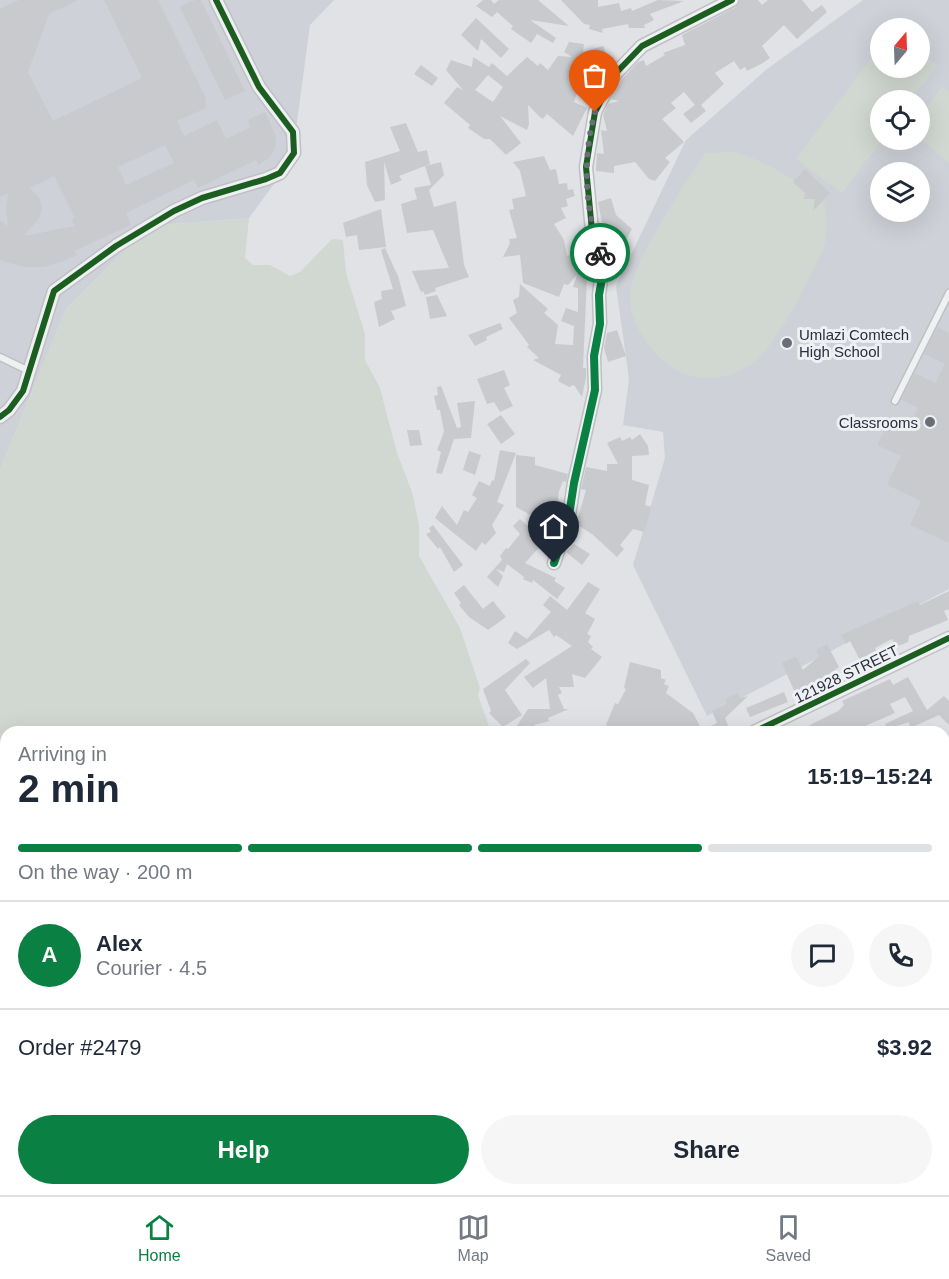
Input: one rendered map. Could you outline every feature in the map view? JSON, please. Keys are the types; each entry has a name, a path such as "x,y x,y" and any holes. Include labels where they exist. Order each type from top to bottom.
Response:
{"street":[{"path":"0,417 9,410 23,391 54,291 116,246 174,211 280,172 294,153 293,132 259,87 216,0"},
{"path":"554,563 568,522 574,483 595,390 594,356 600,324 599,295 603,263 592,231 586,167 595,112 615,74 642,46 732,0"},
{"name":"121928 STREET","path":"766,726 949,638"}],"lane":[{"path":"895,401 949,293"},
{"path":"0,357 30,371"}],"shaded area":[{"path":"0,0 334,0 310,25 292,159 249,218 149,226 66,309 0,470"},
{"name":"Umlazi Comtech High School","path":"863,0 949,0 949,589 707,716 633,565 665,458 663,432 623,425 629,379 616,286 686,140 767,69"},
{"path":"870,59 870,78 927,78 918,90 870,90 870,150 874,150 842,193 796,159"},
{"path":"930,60 937,65 930,74"},
{"path":"942,87 949,92 949,163 930,147 930,102"},
{"path":"736,152 783,174 825,204 827,228 824,247 805,287 769,346 754,362 742,369 718,377 706,378 682,373 660,358 644,338 636,323 630,298 632,284 648,246 705,153"},
{"path":"249,218 245,258 253,265 270,265 290,276 300,272 332,239 343,240 346,273 365,334 365,360 380,388 397,453 412,492 419,525 419,556 460,628 480,688 478,695 489,726 0,726 0,470 66,309 149,226"}],"building":[{"path":"19,0 78,0 49,14 28,72 53,121 142,78 104,0 158,0 205,96 206,108 177,121 184,136 217,120 226,139 251,127 248,120 265,112 276,136 275,148 269,158 258,165 256,160 198,188 194,180 126,213 131,225 74,251 77,255 61,262 44,267 25,267 0,260 0,220 8,226 6,208 8,193 0,197 0,9","holes":["165,145 174,163 126,185 118,167","54,176 75,218 72,220 75,226 24,236 39,218 42,208 39,198 30,188"]},
{"path":"195,0 201,0 245,91 225,100 180,7"},
{"path":"483,0 491,0 494,4 499,0 538,0 569,26 530,20 556,38 553,43 537,34 531,43 511,29 513,26 497,12 492,17 476,6"},
{"path":"561,0 598,0 598,7 619,3 621,11 631,8 632,11 658,0 684,1 650,14 654,20 644,25 645,28 629,28 628,24 602,29 603,33 589,29 590,25 584,24"},
{"path":"740,0 758,0 762,5 768,0 802,0 812,12 822,5 827,12 797,39 784,25 762,46 770,58 763,63 747,71 745,67 740,70 734,61 715,73 724,84 701,105 706,111 691,123 683,114 695,105 684,92 671,103 676,108 662,119 684,142 665,158 670,162 655,181 649,179 635,162 614,166 614,173 596,171 597,153 604,154 601,130 607,131 603,115 608,104 619,101 611,99 622,79 638,62 644,60 646,66 665,55 663,53 685,45 682,35 736,7"},
{"path":"476,18 509,49 501,58 481,39 478,51 461,35"},
{"path":"569,42 584,44 583,52 603,46 608,59 583,67 602,74 595,93 579,88 574,102 587,108 573,136 547,114 543,119 528,105 527,130 500,116 521,143 506,155 490,139 484,139 468,128 470,125 444,103 457,87 463,90 446,70 451,60 472,67 473,57 489,67 492,63 507,76 527,57 538,66 540,63 548,70 558,56 572,57 564,52","holes":["488,75 503,87 493,102 475,90"]},
{"path":"421,65 438,78 432,86 414,74"},
{"path":"406,123 418,152 427,150 430,164 399,176 402,180 391,185 384,162 385,200 375,202 367,185 365,162 400,151 390,127"},
{"path":"544,156 550,170 556,169 559,184 567,183 568,190 573,189 575,196 566,199 568,206 561,208 566,218 554,224 564,240 567,256 581,252 586,272 588,267 594,269 592,279 587,278 583,368 586,368 586,377 582,397 574,385 569,387 558,381 561,375 533,360 539,358 527,347 529,345 509,318 517,313 513,300 519,297 520,284 548,309 544,313 558,325 555,344 573,345 574,326 561,321 566,308 578,312 578,288 573,287 577,275 568,285 564,284 559,297 523,283 520,255 503,257 510,243 509,239 517,238 509,210 514,209 512,199 526,196 520,171 513,162"},
{"path":"441,162 444,175 429,190 434,207 456,201 464,265 469,277 435,288 436,291 425,295 423,291 421,292 412,271 449,268 433,230 407,233 401,204 417,199 414,188 431,185 425,166"},
{"path":"805,169 830,193 813,211 815,199 804,199 805,193 793,182"},
{"path":"611,198 616,215 632,229 623,245 609,251 600,225 602,223 598,202"},
{"path":"381,209 386,247 359,250 357,235 346,237 343,223"},
{"path":"385,248 398,276 406,306 391,311 395,319 379,327 374,302 382,299 381,291 393,289 381,250"},
{"path":"437,295 447,316 430,319 426,297"},
{"path":"500,323 503,329 486,337 487,340 475,346 468,335"},
{"name":"Classrooms","path":"938,327 949,333 949,543 910,525 921,501 887,485 901,456 877,445 890,419 909,427 918,408 901,400 915,373 935,383 945,364 924,354"},
{"path":"617,330 626,356 608,362 604,348 607,333"},
{"path":"504,370 510,385 504,388 513,406 500,412 494,402 487,404 477,379"},
{"path":"441,386 457,428 461,427 457,403 475,401 471,438 454,439 442,474 436,473 441,452 437,450 444,432 440,410 437,410 434,396 438,395 437,387"},
{"path":"501,415 515,434 501,444 487,424"},
{"path":"407,430 419,430 422,445 410,446"},
{"path":"640,434 648,446 649,455 632,456 632,480 649,485 645,505 651,507 644,532 633,529 620,545 624,549 617,557 592,534 576,524 586,490 581,489 586,467 607,471 607,464 618,464 607,443 620,437 622,441 630,437 632,440"},
{"path":"500,450 516,453 497,502 504,505 492,525 496,533 485,545 482,542 476,551 435,518 442,506 457,525 464,510 468,512 477,498 472,495 479,481 490,486 492,480 494,481"},
{"path":"469,451 481,455 475,475 463,470"},
{"path":"516,455 535,457 535,465 568,474 566,482 563,481 559,491 554,528 516,507"},
{"path":"520,519 545,541 525,563 556,578 554,581 565,588 557,599 533,580 532,583 523,579 524,577 507,564 504,572 496,569 503,576 498,587 487,577 502,560 500,556 506,548 508,549 520,534 513,526"},
{"path":"433,525 463,565 454,572 440,547 438,549 426,534 431,532 429,528"},
{"path":"574,544 590,554 582,565 566,552"},
{"path":"588,582 600,589 585,613 595,619 587,634 591,636 588,642 593,647 591,649 602,657 585,678 572,674 574,687 559,687 562,693 558,695 564,709 569,709 548,718 549,721 535,726 517,726 528,709 550,709 546,678 533,688 524,677 572,646 556,635 554,637 549,630 517,649 508,643 515,631 527,639 551,612 543,605 550,596 567,610"},
{"path":"464,585 483,609 493,601 506,617 488,630 469,617 459,605 461,603 454,593"},
{"path":"949,591 949,609 944,611 948,620 909,636 908,642 896,647 892,639 875,648 877,653 861,662 850,641 846,644 841,635 918,601 920,605"},
{"path":"827,644 839,667 814,685 815,693 810,696 804,691 796,695 782,663 796,657 803,670 819,656 816,650"},
{"path":"526,659 530,663 505,690 522,715 505,726 489,713 491,711 483,689"},
{"path":"630,662 661,670 661,678 666,680 664,684 669,686 666,693 693,713 700,726 606,725 615,703 618,704 626,689 624,688"},
{"path":"908,677 927,710 944,696 949,701 949,725 939,715 914,726 910,726 909,722 896,726 886,726 885,724 913,711 905,697 890,704 895,713 865,726 808,726 838,711 844,705 842,701 890,679 893,685"},
{"path":"784,692 788,702 750,717 746,708"},
{"path":"737,693 740,698 748,696 725,718 728,726 711,726 717,723 712,711 727,704 725,699"}],"cycle path":[{"path":"0,417 9,410 23,391 54,291 116,246 174,211 202,198 280,173 294,153 293,132 259,87 216,0"},
{"path":"554,563 568,522 574,483 595,390 594,356 600,323 599,295 603,263 592,231 586,167 595,112 615,74 642,46 732,0"},
{"path":"766,726 949,638"}],"way so far":[{"path":"595,112 587,149 586,179 592,231 600,253"}],"place":[{"name":"Umlazi Comtech High School","path":"787,343"},
{"name":"Classrooms","path":"930,422"}],"route":[{"path":"554,563 568,522 574,483 595,390 594,356 600,324 599,295 603,273 600,253"}]}
